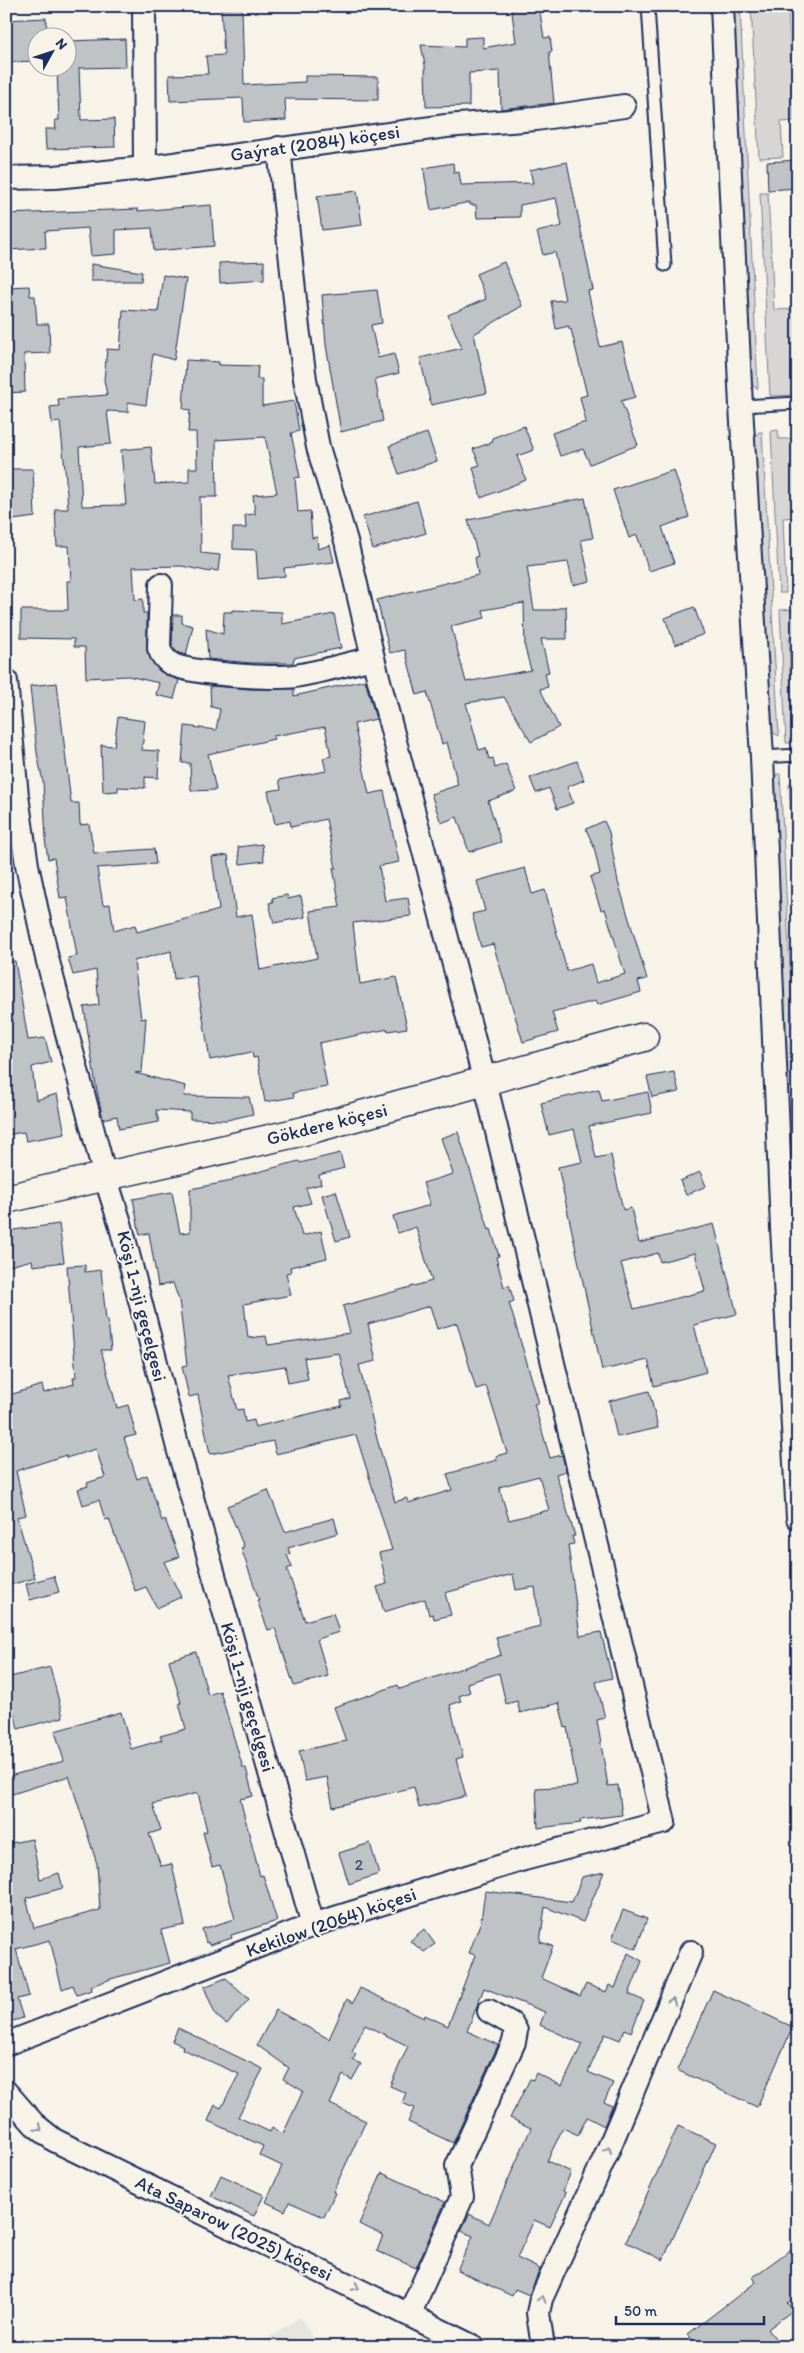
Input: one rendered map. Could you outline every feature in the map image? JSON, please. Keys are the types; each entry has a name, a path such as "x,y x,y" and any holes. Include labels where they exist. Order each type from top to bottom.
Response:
{"street":[{"path":"144,6 145,168"},
{"path":"722,6 741,406 790,1228 798,1518"},
{"name":"Gaýrat (2084) köçesi","path":"6,178 55,177 145,168 446,126 536,118 624,106"},
{"path":"279,148 305,379 318,447 346,541 373,658 485,1082"},
{"path":"161,585 159,648 162,656 171,664 204,672 262,677 294,676 373,658"},
{"name":"Köşi 1-nji geçelgesi","path":"6,680 17,796 27,865 47,958 105,1176 120,1223 181,1458 313,1925"},
{"name":"Gökdere köçesi","path":"6,1199 304,1131 644,1037"},
{"name":"Kekilow (2064) köçesi","path":"6,2044 313,1925 524,1859 664,1822 485,1082"},
{"path":"543,2347 538,2313 541,2299 606,2155 691,1952"},
{"path":"410,2313 462,2197 457,2166 514,2042 516,2031 512,2024 489,2011"},
{"name":"Ata Saparow (2025) köçesi","path":"6,2092 34,2124 54,2140 410,2313 474,2347"}],"lane":[{"path":"648,6 665,265"},
{"path":"741,406 798,403"},
{"path":"762,757 798,755"}],"shaded area":[{"path":"733,6 740,6 758,389 752,385 750,379"},
{"path":"751,6 788,6 794,121 781,122 783,157 759,158"},
{"path":"760,193 768,193 774,310 798,309 798,395 770,396"},
{"path":"778,430 779,439 798,439 798,517 783,518 786,593 779,593 771,431"},
{"path":"762,432 779,736 772,732 754,444 755,436"},
{"path":"798,609 798,637 789,638 792,719 798,719 798,743 786,743 780,610"},
{"path":"777,774 780,774 798,1123 798,1204 792,1188 773,793 773,782"},
{"path":"796,783 796,789 798,789 798,952 789,784"},
{"path":"300,2317 319,2347 255,2347"}],"building":[{"path":"511,6 539,6 544,38 550,37 552,52 549,52 554,103 501,109 500,71 469,73 469,106 426,107 425,65 421,45 465,47 465,38 483,37 483,48 516,42"},
{"path":"242,8 244,85 305,82 305,76 378,77 378,100 285,99 286,120 244,122 243,98 170,101 169,75 208,74 206,56 224,55 221,9"},
{"path":"46,18 46,28 28,28 28,61 6,62 6,20"},
{"path":"125,39 126,67 79,68 81,120 114,119 115,147 46,149 45,129 56,129 55,120 59,120 57,78 78,78 78,41"},
{"path":"798,160 798,188 768,190 767,162"},
{"path":"567,162 593,290 588,291 600,347 622,342 635,397 621,401 638,445 590,464 583,449 560,456 552,433 586,422 580,397 587,395 571,329 569,329 569,326 556,329 551,301 565,300 555,252 543,255 537,232 562,226 556,198 520,205 520,217 477,218 476,205 470,205 470,202 431,210 424,168 453,163 454,173 459,172 461,185 533,183 530,170"},
{"path":"357,191 362,225 322,230 317,196"},
{"path":"211,205 214,246 154,251 152,228 116,230 116,254 91,256 88,228 45,231 46,248 6,250 6,214 138,209 138,211"},
{"path":"264,261 264,280 220,283 219,263"},
{"path":"504,262 522,306 474,334 487,393 431,405 420,358 462,348 448,315 486,299 476,274"},
{"path":"91,264 142,272 141,281 91,281"},
{"path":"163,275 186,279 174,360 153,354 146,405 128,402 128,412 107,411 111,444 79,447 82,506 126,505 121,450 151,447 155,484 189,482 189,468 197,468 196,432 188,432 190,410 183,409 186,360 219,362 219,365 258,366 257,379 262,379 262,406 294,401 299,431 291,433 300,477 295,478 298,512 310,511 312,538 317,537 318,549 330,545 334,562 284,568 285,576 258,579 256,550 233,549 233,528 246,528 245,515 255,514 253,495 277,493 265,437 216,440 217,497 200,497 201,553 220,555 218,571 211,570 210,572 182,566 133,567 135,600 143,599 143,613 147,613 147,652 159,671 179,680 174,699 156,695 159,683 128,676 86,678 85,647 74,647 74,639 21,638 21,610 68,610 67,581 71,581 69,546 57,546 55,509 68,509 66,479 60,422 52,423 50,407 59,406 58,399 107,395 104,380 107,349 120,350 123,310 158,312"},
{"path":"29,286 30,296 35,296 37,324 49,324 50,353 24,354 25,392 6,393 6,287"},
{"path":"377,290 382,323 371,325 378,358 394,354 399,373 375,379 383,421 341,432 326,345 322,295"},
{"path":"524,426 534,450 517,456 526,480 481,498 473,467 480,465 473,449 493,442 492,438"},
{"path":"427,433 437,461 399,474 389,446"},
{"path":"6,469 33,469 35,517 6,521"},
{"path":"674,470 689,517 662,527 674,563 649,571 637,535 629,538 613,490"},
{"path":"585,498 593,538 581,540 590,581 573,585 568,562 527,567 534,610 552,610 566,606 567,639 541,639 549,672 545,673 548,687 540,689 559,727 531,742 504,697 466,703 479,750 486,748 489,759 493,758 495,768 506,764 516,791 488,801 501,842 469,852 457,817 441,823 431,794 458,785 447,742 442,744 427,692 417,695 405,650 390,653 377,600 478,575 475,557 478,556 468,520","holes":["524,603 525,648 531,670 466,682 451,626 485,618 483,610"]},
{"path":"417,501 426,533 373,549 363,517"},
{"path":"694,607 704,634 675,645 665,618"},
{"path":"232,610 282,612 282,624 334,614 341,648 294,658 293,663 251,663 208,659 206,629 223,634 224,612 232,612"},
{"path":"173,615 182,615 182,623 193,626 186,655 177,652 172,646"},
{"path":"365,680 376,719 354,724 369,794 384,791 399,862 379,866 385,901 408,898 411,916 353,923 360,984 396,977 407,1028 388,1031 388,1029 319,1043 327,1087 293,1093 294,1097 265,1102 257,1057 253,1058 252,1052 210,1060 196,976 174,979 171,951 134,961 141,1019 146,1018 142,1072 135,1073 186,1086 184,1096 249,1097 253,1114 227,1120 190,1119 190,1112 156,1110 159,1122 119,1129 117,1116 103,1119 84,1007 99,1005 96,970 73,975 68,958 77,956 67,897 60,898 54,858 48,859 45,839 43,782 37,753 30,686 57,683 71,803 79,803 80,825 89,824 94,853 154,849 156,864 97,868 103,905 110,904 114,931 135,925 137,932 219,910 212,857 228,855 236,917 252,914 260,970 317,958 310,911 340,907 333,868 336,868 326,819 291,827 290,821 275,824 268,791 281,789 279,780 326,771 323,758 331,756 325,727 273,736 274,739 208,754 216,790 191,791 190,763 182,763 185,726 216,730 220,709 211,707 210,686 250,689 294,689 294,696"},
{"path":"118,717 145,721 142,750 159,751 158,778 145,777 145,788 118,787 118,791 103,792 101,745 114,746"},
{"path":"577,761 584,780 567,787 573,803 557,809 549,788 536,793 530,778"},
{"path":"604,821 609,832 618,882 647,979 638,981 641,992 597,1005 595,1001 552,1012 558,1032 523,1042 493,944 481,947 472,914 485,911 477,881 525,868 532,894 545,890 567,971 591,964 596,983 625,974 605,909 601,910 590,877 600,874 594,847 586,829"},
{"path":"262,844 264,861 240,864 238,847"},
{"path":"287,895 288,899 301,896 305,917 274,923 269,903 273,902 272,898"},
{"path":"15,961 28,1040 45,1038 51,1062 32,1067 36,1100 57,1094 65,1134 26,1141 24,1132 6,1135 6,962"},
{"path":"674,1072 679,1092 652,1097 647,1077"},
{"path":"599,1089 602,1101 648,1092 652,1113 589,1126 596,1158 611,1155 623,1210 631,1208 639,1243 714,1224 737,1314 694,1325 706,1372 654,1386 648,1360 602,1370 558,1167 582,1162 574,1129 549,1135 541,1103","holes":["658,1253 660,1262 695,1253 705,1291 634,1309 621,1263"]},
{"path":"458,1132 489,1230 491,1229 499,1256 496,1257 504,1287 509,1285 514,1301 509,1303 539,1403 534,1404 550,1458 562,1455 566,1471 556,1474 575,1536 572,1536 574,1544 568,1545 580,1636 601,1632 612,1678 596,1682 605,1718 597,1720 608,1786 618,1785 622,1815 580,1820 581,1823 538,1828 536,1788 577,1786 567,1727 565,1728 559,1703 520,1713 517,1701 506,1704 499,1673 467,1683 470,1692 459,1696 461,1701 450,1705 463,1757 456,1759 466,1796 419,1808 414,1787 333,1807 327,1777 305,1781 299,1751 346,1741 334,1707 398,1685 400,1689 501,1655 496,1637 540,1626 535,1587 516,1590 513,1574 445,1593 451,1615 434,1619 433,1614 429,1615 425,1599 384,1612 377,1587 387,1584 379,1553 392,1550 356,1435 276,1454 273,1441 210,1454 198,1395 189,1397 182,1366 187,1365 179,1300 173,1283 158,1286 149,1233 140,1235 133,1199 172,1192 180,1233 190,1232 190,1189 232,1181 232,1179 299,1161 300,1163 340,1153 344,1168 319,1175 321,1184 306,1188 311,1203 294,1207 302,1236 321,1231 327,1258 290,1267 291,1272 286,1273 291,1295 244,1304 248,1338 266,1336 268,1345 350,1333 343,1306 432,1281 416,1227 398,1233 393,1216 430,1205 423,1183 453,1174 441,1138","holes":["430,1306 437,1329 457,1323 476,1389 486,1386 507,1453 496,1456 497,1460 447,1474 452,1490 408,1503 407,1498 395,1502 359,1365 376,1361 368,1324","339,1353 350,1398 341,1401 342,1406 255,1427 254,1420 245,1422 243,1409 237,1410 228,1375 285,1366 288,1383 308,1379 304,1358","539,1476 549,1510 509,1520 499,1487"]},
{"path":"700,1172 706,1186 686,1195 680,1181"},
{"path":"336,1191 350,1237 336,1241 322,1195"},
{"path":"59,1224 64,1262 33,1266 32,1260 6,1267 6,1231"},
{"path":"85,1265 85,1272 101,1270 111,1350 101,1350 117,1408 128,1405 136,1435 124,1438 137,1479 147,1475 162,1521 165,1519 179,1557 164,1562 181,1597 157,1608 146,1587 135,1591 109,1519 105,1520 99,1500 83,1505 78,1489 88,1486 87,1483 105,1477 96,1449 66,1458 66,1455 16,1471 26,1515 17,1517 35,1578 6,1586 6,1396 42,1385 44,1393 74,1384 73,1378 76,1377 67,1266"},
{"path":"649,1391 658,1428 617,1437 609,1401"},
{"path":"268,1490 285,1532 334,1518 338,1533 288,1548 290,1554 287,1555 292,1567 287,1569 305,1621 333,1613 339,1632 317,1639 328,1676 294,1686 275,1628 268,1630 241,1548 244,1547 227,1506"},
{"path":"54,1576 59,1592 30,1600 26,1584"},
{"path":"196,1652 208,1695 220,1691 243,1768 246,1768 253,1796 240,1799 260,1876 263,1875 277,1921 231,1935 232,1938 209,1945 208,1942 206,1943 202,1929 235,1919 220,1865 212,1867 203,1832 207,1831 198,1793 153,1804 161,1830 149,1834 161,1866 172,1864 185,1925 161,1930 170,1963 114,1978 91,1986 92,1990 77,1995 73,1985 62,1989 50,1940 16,1949 29,1996 17,1999 23,2018 6,2023 6,1844 32,1839 40,1879 59,1873 63,1888 26,1898 34,1928 100,1910 97,1864 69,1776 6,1796 6,1777 64,1761 55,1731 121,1712 131,1749 162,1740 160,1736 186,1729 169,1660"},
{"path":"50,1667 63,1717 18,1729 11,1701 6,1702 6,1678"},
{"path":"370,1843 379,1874 349,1884 339,1853"},
{"path":"604,1872 583,1922 545,1907 540,1942 553,1946 541,1978 580,1996 586,1984 606,1992 609,1985 615,1988 628,1953 642,1961 629,1994 644,2001 631,2032 625,2029 620,2040 605,2034 588,2072 613,2083 604,2102 612,2106 604,2126 587,2117 578,2135 563,2128 547,2161 571,2172 563,2191 566,2193 550,2227 534,2220 517,2258 540,2269 529,2295 515,2289 512,2296 457,2270 473,2236 461,2231 469,2214 489,2224 531,2128 510,2118 530,2079 533,2080 536,2073 562,2086 582,2044 540,2025 545,2012 484,1988 467,2031 498,2045 453,2143 408,2122 414,2108 402,2103 406,2093 390,2086 408,2046 365,2025 352,2052 356,2054 353,2060 361,2064 352,2080 343,2075 330,2104 366,2121 333,2192 335,2193 324,2217 289,2202 285,2211 266,2202 282,2166 259,2155 263,2146 208,2121 215,2105 221,2108 239,2074 182,2049 183,2046 172,2041 178,2028 263,2069 238,2117 270,2132 272,2128 283,2134 303,2091 283,2079 289,2068 257,2045 276,2010 329,2039 347,1999 353,2003 360,1988 424,2018 425,2015 448,2026 475,1955 469,1953 481,1921 485,1891 572,1902 582,1877"},
{"path":"623,1910 647,1919 636,1949 612,1939"},
{"path":"424,1929 435,1944 424,1952 410,1941"},
{"path":"226,1978 249,1999 227,2024 216,2016 204,1987"},
{"path":"713,1990 793,2027 757,2107 677,2070"},
{"path":"678,2126 716,2143 663,2260 626,2242"},
{"path":"382,2173 445,2202 416,2268 377,2251 383,2235 359,2224"},
{"path":"221,2175 264,2195 254,2216 211,2196"},
{"path":"798,2244 798,2294 787,2303 793,2310 768,2329 782,2347 697,2347 688,2334 756,2282 753,2277"}]}
